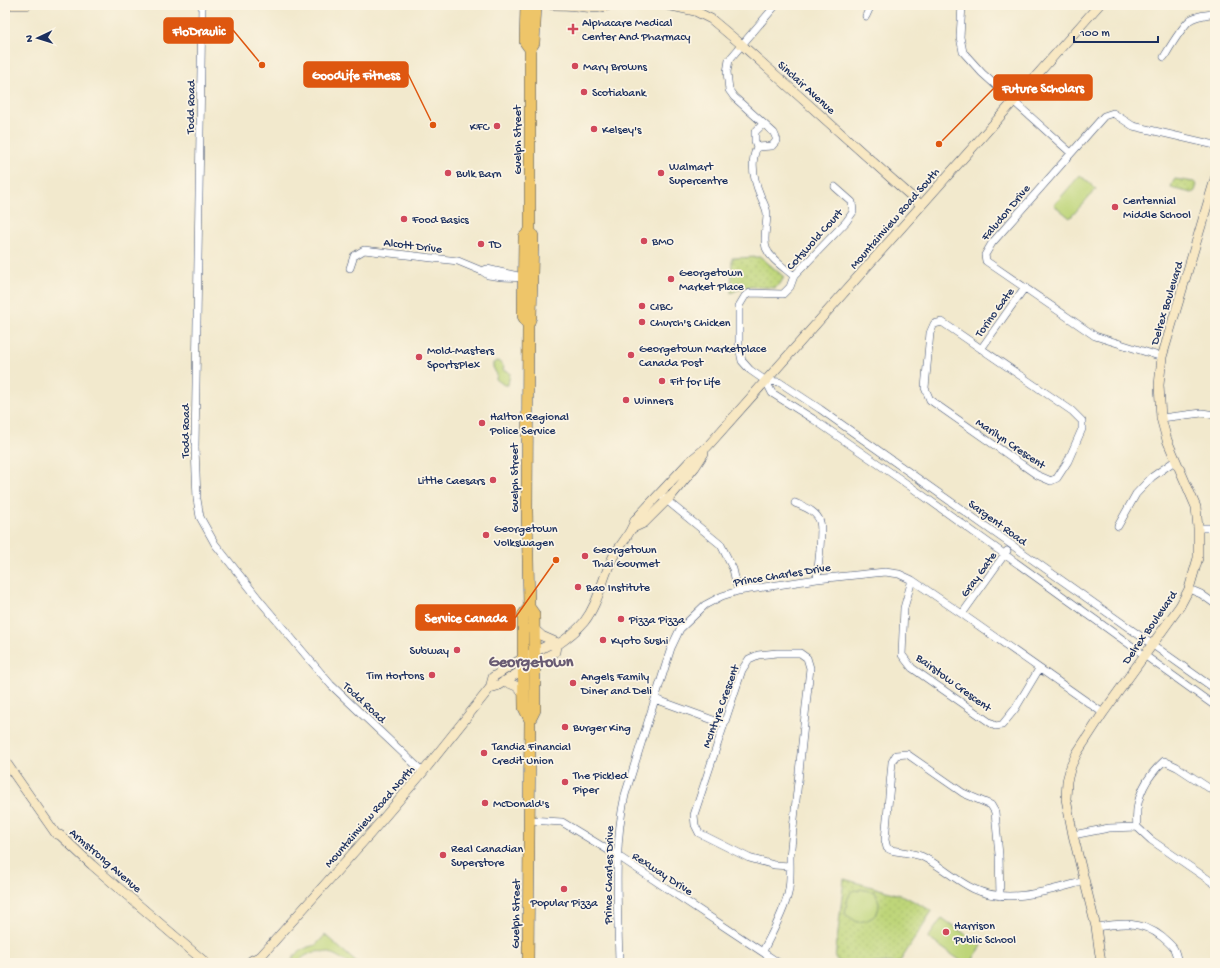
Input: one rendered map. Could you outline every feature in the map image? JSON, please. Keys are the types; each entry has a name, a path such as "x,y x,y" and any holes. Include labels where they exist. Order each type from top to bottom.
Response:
{"main road":[{"path":"5,5 27,5"},
{"name":"Guelph Street","path":"526,5 525,42 530,49"},
{"name":"Guelph Street","path":"528,963 530,720 535,710 534,614 529,607 527,511 528,325 523,316 528,278 524,237 530,231 530,49 534,43 536,5"},
{"path":"552,5 577,5 583,8 592,6 604,7 610,5"},
{"name":"Sinclair Avenue","path":"667,5 695,11 711,19 921,205"},
{"name":"Mountainview Road South","path":"534,663 555,652 558,645 575,632 584,622 591,611 612,560 621,544 633,528 635,520 690,461 707,447 1099,5"},
{"name":"Delrex Boulevard","path":"1101,963 1096,927 1073,835 1066,799 1067,781 1071,766 1077,753 1103,713 1180,606 1189,589 1198,558 1196,507 1166,440 1161,418 1159,385 1162,357 1213,195 1215,179"},
{"name":"Mountainview Road South","path":"633,528 644,523 667,500 695,467 707,447"},
{"name":"Guelph Street","path":"529,607 523,615 523,663 524,708 530,720"},
{"path":"534,629 542,636 558,645"},
{"name":"Mountainview Road South","path":"523,663 534,652 550,644 558,645"},
{"path":"523,663 534,663"},
{"name":"Mountainview Road North","path":"490,688 504,681 523,663"},
{"name":"Mountainview Road North","path":"249,963 252,960 260,959 423,772 490,688 493,677 523,663"},
{"path":"504,681 516,686 524,693"},
{"name":"Armstrong Avenue","path":"5,761 56,834 60,835 92,865 206,963"}],"street":[{"name":"Todd Road","path":"202,5 195,448 197,499 200,517 215,544 331,685 423,772"},
{"path":"757,147 772,146 777,140 774,133 734,97 729,90 727,72 729,60 776,5"},
{"path":"866,16 871,5"},
{"path":"962,5 960,37 963,52 982,73 1071,153"},
{"path":"1164,57 1173,41 1191,20 1207,14 1215,14"},
{"name":"Faludon Drive","path":"1162,357 1095,336 986,261 985,255 992,243 1104,116 1113,113 1133,126 1215,145"},
{"path":"763,124 755,132 757,147 754,154 754,172 756,186 767,213 765,240 766,248 775,260 794,276"},
{"name":"Cotswold Court","path":"766,381 750,370 742,361 739,347 739,306 745,296 750,293 783,294 790,286 794,276 846,222 853,212 852,202 835,187"},
{"name":"Alcott Drive","path":"350,268 354,256 364,250 458,262 482,271 488,275 502,278 528,278"},
{"name":"Torino Gate","path":"981,349 1025,287"},
{"name":"Marilyn Crescent","path":"942,322 981,349 1072,412 1082,421 1082,429 1068,461 1057,478 1051,481 1037,475 930,400 925,388 930,333 934,324 942,322"},
{"name":"Sargent Road","path":"766,381 779,382 820,409 1011,546 1215,689"},
{"name":"Sargent Road","path":"766,381 772,393 813,419 900,479 1215,706"},
{"path":"813,419 820,409"},
{"path":"1161,418 1202,413 1215,415"},
{"path":"1118,526 1136,494 1152,477 1176,460"},
{"path":"900,479 906,470"},
{"path":"659,494 721,545 733,569 738,591"},
{"path":"795,503 809,509 816,515 820,522 817,579"},
{"path":"1198,528 1215,528"},
{"name":"Gray Gate","path":"962,614 1011,546"},
{"name":"Prince Charles Drive","path":"619,963 618,856 620,813 624,794 671,648 680,629 705,605 722,596 738,591 817,579 885,572 899,574 912,580 962,614 1103,713"},
{"name":"Bairstow Crescent","path":"912,580 904,608 902,655 912,668 995,726 1002,725 1015,709 1039,669"},
{"path":"1189,589 1201,594 1215,604"},
{"path":"1071,602 1077,592"},
{"name":"McIntyre Crescent","path":"762,951 780,917 789,893 790,866 810,668 807,658 800,653 758,655 749,659 742,670 697,805 694,816 695,825 699,834 749,858 774,865 790,866"},
{"path":"654,699 724,724"},
{"path":"1000,896 999,855 995,812 990,805 963,793 907,754 896,755 892,762 885,840 887,848 921,856 972,889 1000,896 1036,894 1085,882"},
{"path":"1215,792 1177,767 1164,761 1154,770 1138,797 1135,814 1137,827 1151,840 1215,884"},
{"name":"Rexway Drive","path":"529,820 562,822 618,856 779,963"},
{"path":"1073,835 1109,828 1137,827"},
{"path":"1096,927 1126,923 1141,925 1156,932 1174,947 1178,963"}],"green space":[{"path":"1080,175 1096,189 1070,218 1054,205"},
{"path":"1175,179 1194,182 1197,185 1195,191 1192,193 1174,189 1171,187"},
{"path":"761,257 784,277 780,284 775,288 747,287 731,293 732,258"},
{"path":"499,361 504,367 503,370 510,373 508,385 504,385 496,379 497,375 493,367 493,363"},
{"path":"844,879 904,896 932,911 899,963 842,963 835,959"},
{"path":"860,889 875,892 879,901 879,908 872,918 857,922 845,914 850,893 854,890 859,891"},
{"path":"942,918 982,946 970,963 964,963 928,938"},
{"path":"325,935 357,963 347,963 329,953 314,952 298,961 290,963 294,956 308,947 316,945"}],"place":[{"name":"Alphacare Medical Center And Pharmacy","path":"573,29"},
{"name":"FloDraulic","path":"262,65"},
{"name":"Mary Browns","path":"575,66"},
{"name":"Scotiabank","path":"584,92"},
{"name":"GoodLife Fitness","path":"433,125"},
{"name":"KFC","path":"497,126"},
{"name":"Kelsey's","path":"594,129"},
{"name":"Future Scholars","path":"939,144"},
{"name":"Bulk Barn","path":"448,173"},
{"name":"Walmart Supercentre","path":"661,173"},
{"name":"Centennial Middle School","path":"1115,207"},
{"name":"Food Basics","path":"404,219"},
{"name":"BMO","path":"644,241"},
{"name":"TD","path":"481,244"},
{"name":"Georgetown Market Place","path":"671,279"},
{"name":"CIBC","path":"642,306"},
{"name":"Church's Chicken","path":"642,322"},
{"name":"Georgetown Marketplace Canada Post","path":"631,355"},
{"name":"Mold-Masters SportsPlex","path":"419,357"},
{"name":"Fit for Life","path":"662,381"},
{"name":"Winners","path":"626,400"},
{"name":"Halton Regional Police Service","path":"482,423"},
{"name":"Little Caesars","path":"493,480"},
{"name":"Georgetown Volkswagen","path":"486,535"},
{"name":"Georgetown Thai Gourmet","path":"585,556"},
{"name":"Service Canada","path":"556,560"},
{"name":"Bao Institute","path":"578,587"},
{"name":"Pizza Pizza","path":"621,619"},
{"name":"Kyoto Sushi","path":"603,640"},
{"name":"Subway","path":"457,650"},
{"name":"Tim Hortons","path":"432,675"},
{"name":"Angels Family Diner and Deli","path":"573,683"},
{"name":"Burger King","path":"565,727"},
{"name":"Tandia Financial Credit Union","path":"484,753"},
{"name":"The Pickled Piper","path":"565,782"},
{"name":"McDonald's","path":"485,803"},
{"name":"Real Canadian Superstore","path":"443,855"},
{"name":"Popular Pizza","path":"564,889"},
{"name":"Harrison Public School","path":"946,932"}],"district":[{"name":"Georgetown","path":"531,660"}]}
